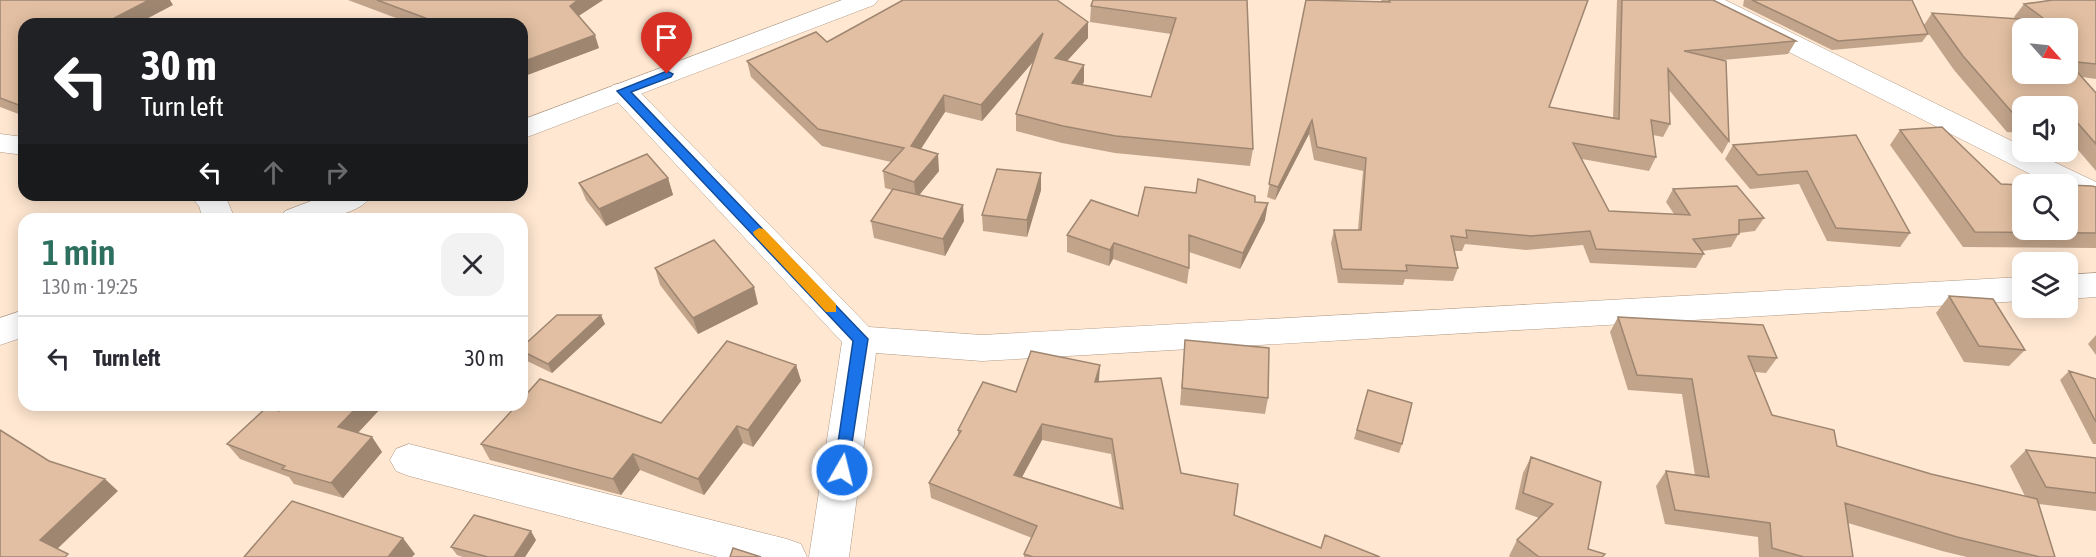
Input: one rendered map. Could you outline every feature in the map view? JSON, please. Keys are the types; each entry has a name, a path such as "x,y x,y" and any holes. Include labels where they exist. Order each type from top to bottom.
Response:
{"street":[{"path":"528,128 865,0"},
{"path":"1706,0 2096,195"},
{"path":"623,91 860,339 982,348 2012,290"},
{"path":"0,143 18,145"},
{"path":"311,213 342,201"},
{"path":"2078,286 2096,285"},
{"path":"0,332 18,325"},
{"path":"829,557 860,339"},
{"path":"409,460 787,557"}],"building":[{"path":"0,0 149,0 114,18 18,18 18,105 0,98"},
{"path":"377,0 578,0 570,6 595,35 528,60 528,18 425,18"},
{"path":"903,0 1057,0 1088,22 1055,58 1084,65 1072,83 1151,97 1176,18 1091,6 1093,0 1247,0 1253,149 1116,136 1016,114 1043,33 981,105 944,95 911,146 938,154 914,182 883,171 904,148 818,129 747,61 816,32 827,42"},
{"path":"1306,0 1390,2 1389,0 1588,0 1549,107 1619,119 1622,0 1713,0 1796,41 1684,51 1726,61 1729,141 1668,69 1670,124 1651,120 1656,157 1573,143 1609,211 1690,215 1673,189 1737,186 1764,218 1739,220 1739,234 1693,239 1704,254 1596,249 1590,231 1531,236 1466,230 1467,238 1451,236 1458,268 1406,265 1407,271 1342,269 1334,230 1361,230 1366,158 1317,147 1312,120 1278,187 1269,184"},
{"path":"1752,0 1912,0 1928,34 1838,41"},
{"path":"2053,0 2096,0 2096,64 2078,62 2078,18 2043,18 2024,4"},
{"path":"1932,13 2012,19 2012,84 2078,84 2078,73 2096,93 2096,144 2078,123 2078,96 2012,96 2012,112 1963,56"},
{"path":"1942,127 2001,184 2012,185 2012,232 1975,232 1900,130"},
{"path":"1856,135 1910,233 1836,228 1807,171 1758,175 1733,145"},
{"path":"647,154 668,178 599,209 579,183"},
{"path":"997,169 1041,173 1027,220 982,215"},
{"path":"1198,179 1255,196 1255,202 1268,203 1243,253 1189,235 1189,268 1114,243 1110,250 1067,235 1091,200 1138,216 1145,187 1196,193"},
{"path":"2078,185 2096,187 2096,233 2078,233"},
{"path":"893,189 963,205 943,239 871,221"},
{"path":"714,240 754,287 693,318 655,268"},
{"path":"1949,296 1993,299 2025,350 1979,346"},
{"path":"557,315 601,315 548,364 528,354 528,342"},
{"path":"1618,317 1763,325 1777,358 1748,356 1772,415 1834,430 1837,446 1931,474 2037,499 2055,557 2040,557 1957,537 1845,503 1853,557 1804,557 1772,548 1770,523 1675,510 1666,471 1709,477 1692,379 1637,375"},
{"path":"1185,340 1269,348 1268,398 1182,388"},
{"path":"727,341 796,365 748,430 737,426 698,479 633,454 613,479 481,444 511,411 528,411 528,392 540,379 661,423"},
{"path":"1031,351 1100,365 1095,382 1161,378 1181,473 1238,484 1234,515 1321,548 1325,535 1380,557 1033,557 1024,554 1037,526 929,483 961,431 958,430 983,382 1016,392","holes":["1042,424 1112,439 1123,509 1014,475"]},
{"path":"2069,371 2096,379 2096,422"},
{"path":"1368,390 1412,403 1402,444 1357,430"},
{"path":"263,411 353,411 338,427 372,437 331,483 282,469 285,466 227,444"},
{"path":"0,430 49,461 105,479 40,540 68,554 65,557 0,557"},
{"path":"2026,450 2096,458 2096,493 2046,487"},
{"path":"1531,457 1601,482 1588,549 1605,554 1602,557 1539,557 1517,540 1553,504 1523,493"},
{"path":"292,501 403,538 388,557 244,557"},
{"path":"474,515 531,531 514,557 488,557 451,547"},
{"path":"733,548 761,557 730,557"}],"slow traffic":[{"path":"759,232 831,308"}],"route":[{"path":"667,74 623,91 860,339 842,470"}]}
